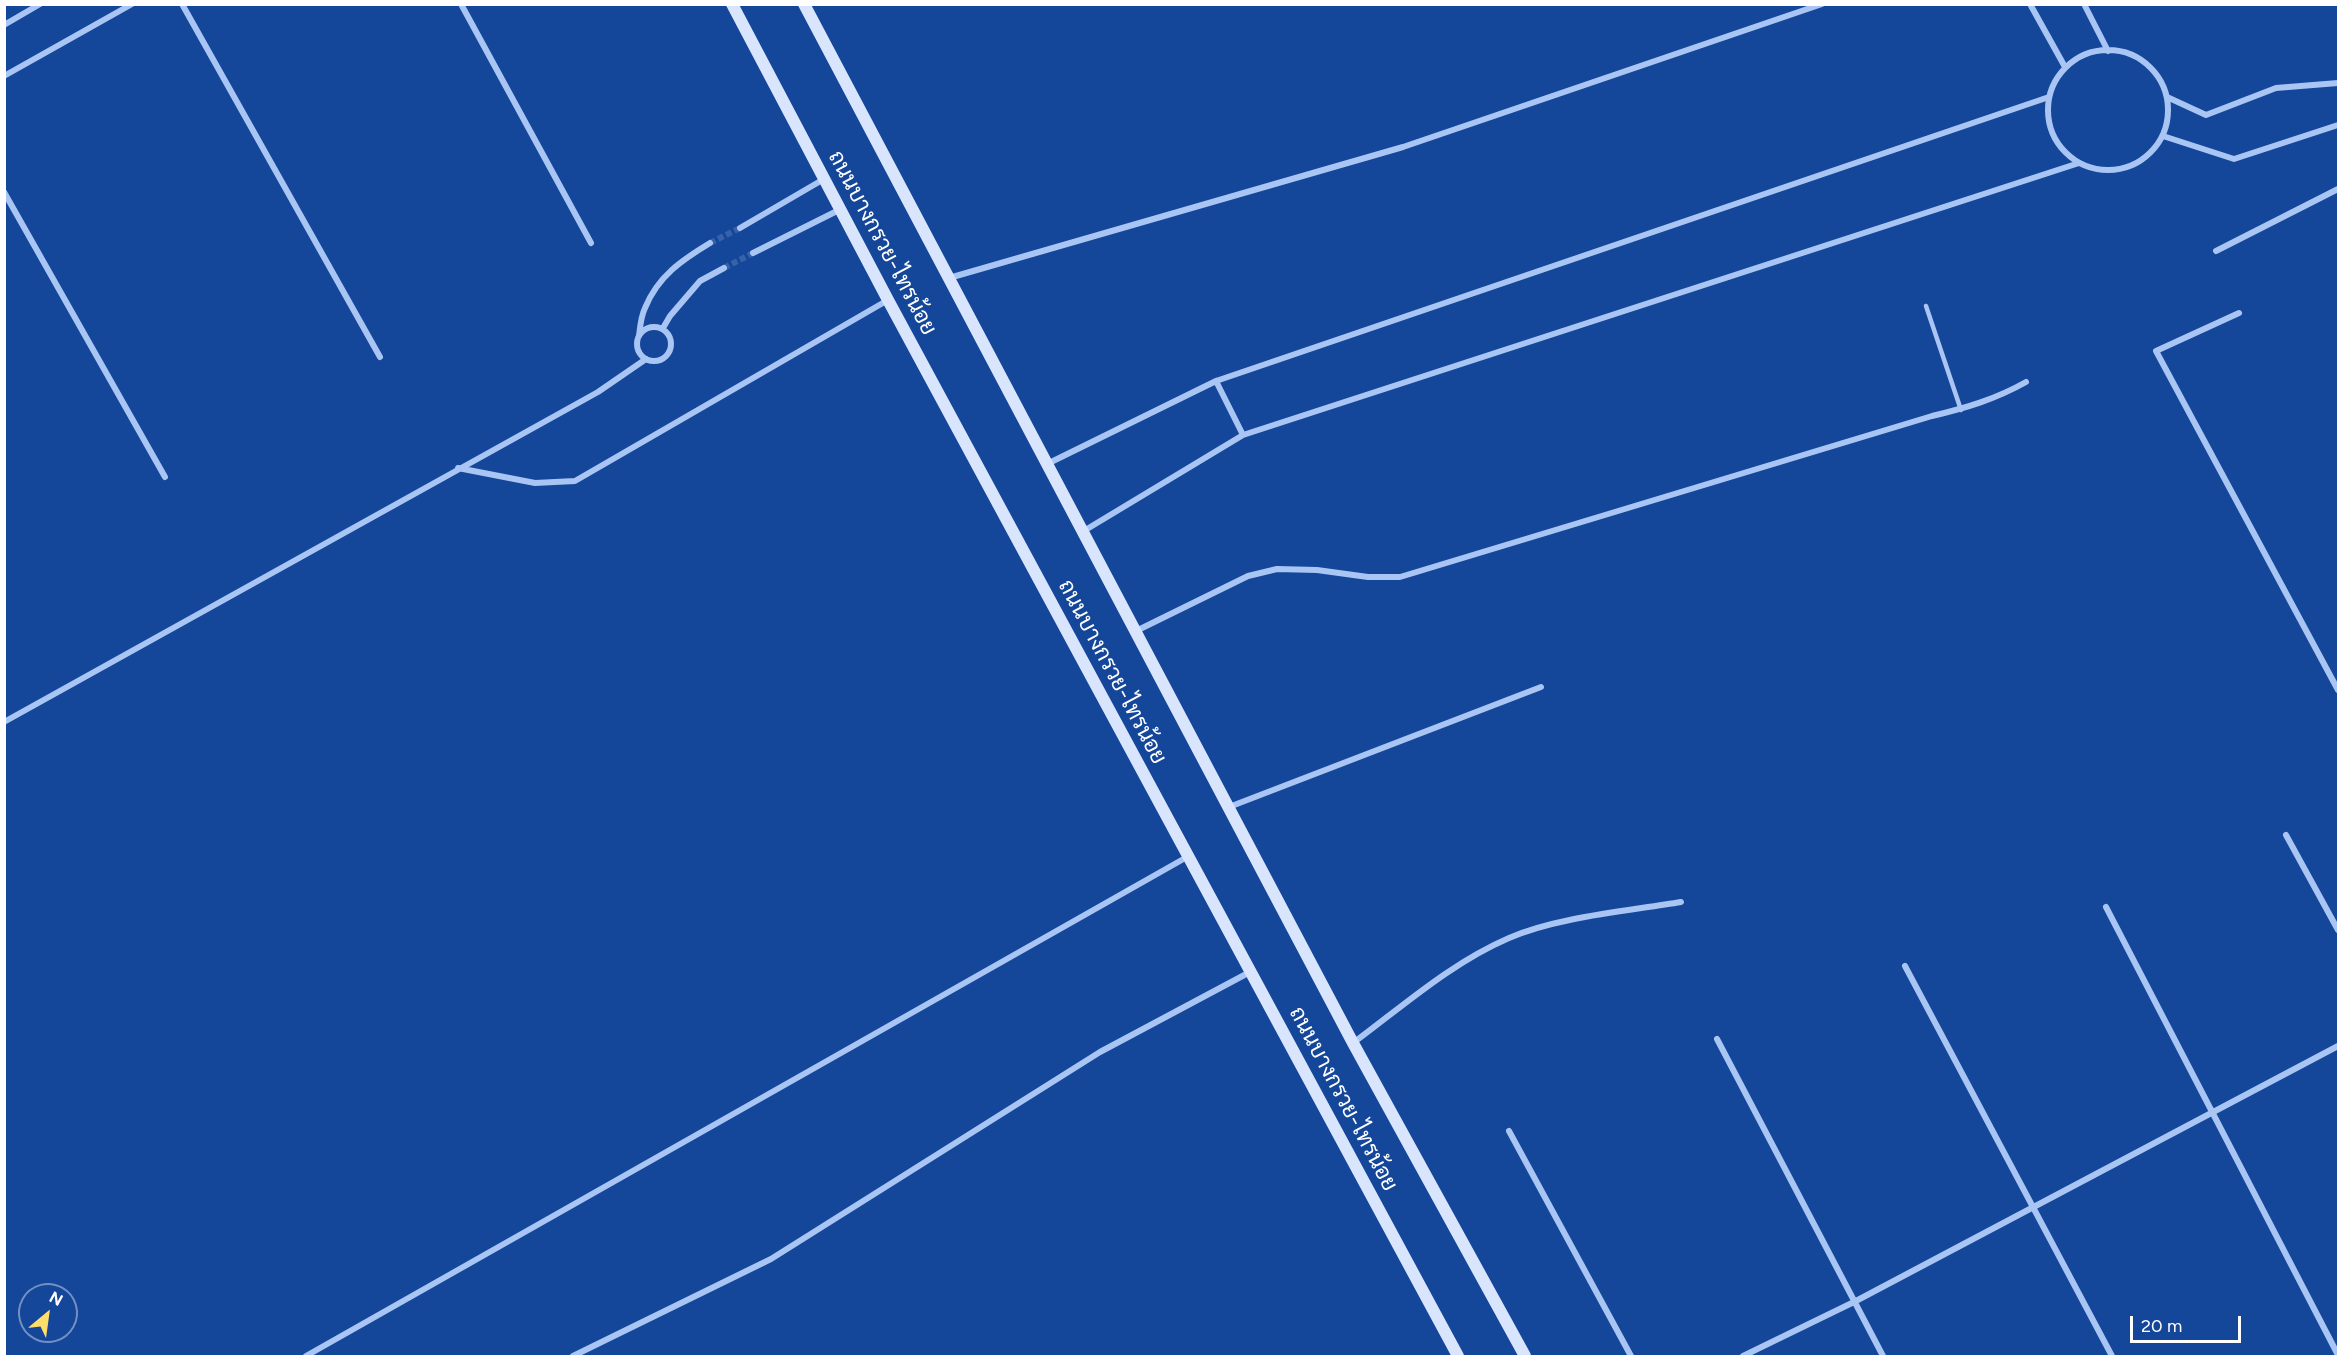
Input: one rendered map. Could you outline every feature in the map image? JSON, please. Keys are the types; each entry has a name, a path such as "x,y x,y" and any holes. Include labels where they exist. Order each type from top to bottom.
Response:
{"main road":[{"name":"ถนนบางกรวย-ไทรน้อย","path":"732,4 839,210 1458,1356"},
{"name":"ถนนบางกรวย-ไทรน้อย","path":"804,4 1353,1044 1525,1356"}],"street":[{"path":"4,25 40,4"},
{"path":"4,76 132,4"},
{"path":"182,4 380,357"},
{"path":"461,4 591,243"},
{"path":"948,279 1403,147 1822,4"},
{"path":"2030,4 2064,68"},
{"path":"2084,4 2108,51"},
{"path":"2099,50 2122,52 2142,60 2159,78 2167,97 2168,116 2163,136 2152,152 2135,164 2120,170 2099,170 2079,164 2062,151 2051,132 2048,119 2049,97 2053,85 2064,68 2079,57 2099,50"},
{"path":"2167,97 2206,115 2276,88 2338,83"},
{"path":"1047,465 1216,381 2049,97"},
{"path":"2163,136 2234,159 2338,124"},
{"path":"1082,532 1243,435 2079,164"},
{"path":"740,228 824,179"},
{"path":"2216,251 2338,189"},
{"path":"4,192 165,477"},
{"path":"753,253 839,210"},
{"path":"639,336 645,329 663,328 672,344 670,353 654,362 639,353 637,344 644,309 661,281 682,260 711,243"},
{"path":"663,328 670,315 700,282 724,267"},
{"path":"458,468 535,483 575,481 888,300"},
{"path":"2239,313 2156,351 2338,690"},
{"path":"4,722 598,392 646,359"},
{"path":"1216,381 1243,435"},
{"path":"1136,631 1248,576 1277,569 1317,570 1368,577 1400,577 1921,420 1961,410 1997,398 2026,382"},
{"path":"1229,807 1541,687"},
{"path":"2286,835 2338,930"},
{"path":"306,1356 1187,857"},
{"path":"1353,1044 1463,960 1511,937 1553,924 1681,903"},
{"path":"2106,907 2338,1355"},
{"path":"1905,966 2112,1356"},
{"path":"573,1356 771,1259 1100,1052 1250,972"},
{"path":"1717,1039 1883,1356"},
{"path":"1743,1356 1854,1302 2338,1046"},
{"path":"1509,1131 1631,1356"}],"lane":[{"path":"1926,306 1961,410"}],"tunnel":[{"path":"710,243 740,228"},
{"path":"724,268 753,253"}]}
